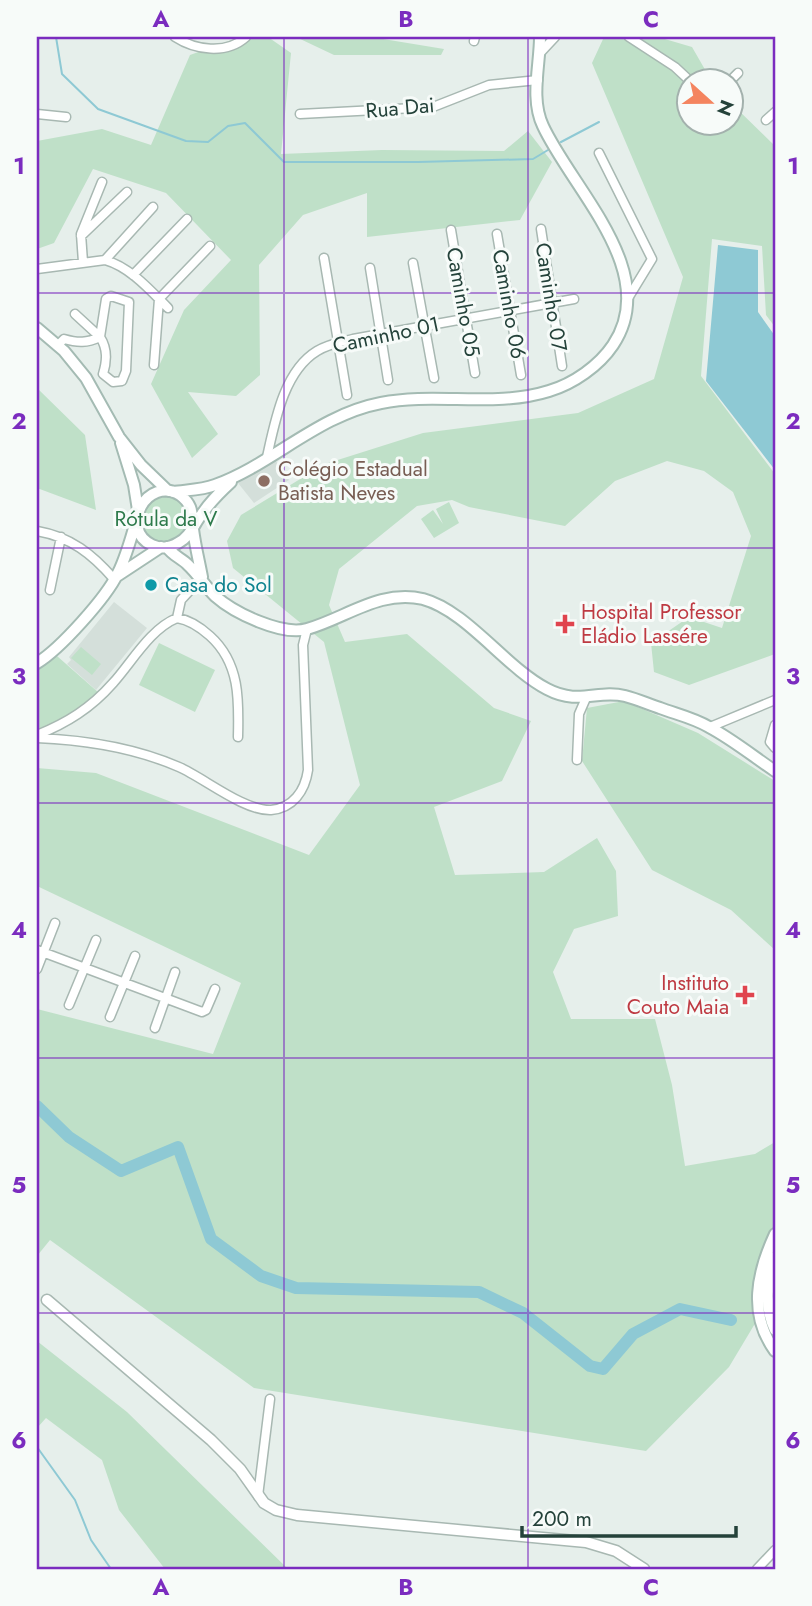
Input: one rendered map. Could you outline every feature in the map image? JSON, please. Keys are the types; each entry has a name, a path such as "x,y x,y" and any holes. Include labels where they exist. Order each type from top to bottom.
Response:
{"main road":[{"path":"116,577 137,516 149,495 207,487 238,475 351,412 381,403 535,394 555,389 577,377 608,353 620,331 627,300 626,282 617,250 543,126 538,110 540,37"},
{"path":"37,328 86,378 119,437 141,465 188,503 193,517 203,581"},
{"path":"119,437 134,485 142,536 185,561 214,595 234,608 275,627 302,630 379,599 423,599 446,609 549,690 570,697 625,696 710,727 775,771"},
{"path":"37,663 69,634 116,577 164,547 184,540 210,503 238,475"},
{"path":"775,1234 763,1263 757,1293 759,1319 775,1351"},
{"path":"775,1257 767,1299 775,1330"}],"street":[{"path":"175,37 201,49 231,45 246,37"},
{"path":"540,53 555,37"},
{"path":"629,37 676,68"},
{"name":"Rua Dai","path":"300,114 433,107 489,85 538,80"},
{"path":"766,120 775,112"},
{"path":"37,114 66,117"},
{"path":"599,153 652,259 627,300"},
{"path":"83,262 81,236 102,182"},
{"path":"81,236 127,192"},
{"path":"105,260 153,207"},
{"path":"133,275 187,219"},
{"name":"Caminho 07","path":"541,229 562,366"},
{"name":"Caminho 05","path":"451,230 475,373"},
{"name":"Caminho 06","path":"497,234 521,374"},
{"path":"154,365 159,299 210,246"},
{"path":"324,258 347,395"},
{"path":"37,269 105,260 119,264 168,308"},
{"path":"413,263 434,378"},
{"path":"370,268 388,380"},
{"path":"75,314 100,337 106,353 103,374 113,382 122,381 127,371 129,302 115,296 106,299 100,337"},
{"name":"Caminho 01","path":"267,457 275,425 294,373 316,351 338,342 573,299"},
{"path":"57,346 64,339 78,343 100,337"},
{"path":"37,531 61,537 85,550 116,577"},
{"path":"50,590 61,537"},
{"path":"177,618 181,600 193,587"},
{"path":"37,737 85,710 114,682 161,625 177,618 203,629 220,646 232,664 239,704 238,737"},
{"path":"37,737 88,742 137,752 178,767 256,807 270,810 283,807 298,797 304,788 308,770 302,630"},
{"path":"570,697 579,714"},
{"path":"577,760 579,714 586,698"},
{"path":"710,727 775,700"},
{"path":"775,725 770,743 775,748"},
{"path":"37,969 40,951 55,923"},
{"path":"69,1005 96,940"},
{"path":"40,951 202,1013 215,989"},
{"path":"110,1017 135,956"},
{"path":"155,1028 175,972"},
{"path":"47,1300 221,1449 246,1477 258,1496 272,1508 296,1515 586,1542 616,1551 644,1569"},
{"path":"258,1496 270,1399"},
{"path":"757,1569 775,1550"}],"shaded area":[{"name":"Colégio Estadual Batista Neves","path":"274,458 289,480 254,503 238,483"},
{"path":"114,602 147,628 96,690 67,664 71,660 69,657"}],"green space":[{"path":"240,37 268,37 291,53 281,154 382,150 504,151 528,131 552,162 520,220 367,237 367,193 303,215 259,265 260,375 236,396 188,392 218,434 192,458 151,384 184,310 231,260 166,193 93,169 54,243 37,249 37,141 102,129 151,145 190,55"},
{"path":"296,37 371,37 444,49 441,55 334,55"},
{"path":"604,37 658,37 692,47 703,66 676,66 676,136 746,136 746,118 775,146 775,327 766,315 762,246 712,239 701,376 775,474 775,654 689,685 654,672 651,643 689,617 722,628 751,536 733,492 704,471 667,461 615,481 565,526 469,507 452,500 417,506 339,569 329,605 345,642 407,634 494,708 531,721 502,781 434,807 455,875 544,872 597,838 616,871 618,916 574,929 553,972 571,1019 655,1019 672,1085 685,1166 755,1154 775,1142 775,1290 729,1367 646,1451 254,1388 50,1240 37,1256 37,1009 213,1054 241,983 37,886 37,768 96,773 309,855 360,785 324,642 233,568 227,541 241,515 325,464 423,433 578,413 654,379 683,277 592,63"},
{"path":"37,388 85,435 96,510 37,488"},
{"name":"Rótula da V","path":"166,495 183,502 190,519 183,536 166,543 149,536 142,519 149,502"},
{"path":"449,502 459,523 434,538 421,519 433,510 443,524 436,509"},
{"path":"159,643 215,670 195,712 139,685"},
{"path":"81,647 101,664 92,675 71,658"},
{"path":"57,656 99,693 57,723 37,730 37,670"},
{"path":"624,701 698,733 775,781 775,950 731,910 652,870 582,761 587,708"},
{"path":"37,1341 127,1412 288,1569 165,1569 119,1510 102,1460 46,1418 37,1428"}],"water":[{"path":"718,245 758,250 758,312 775,336 775,470 706,381"}],"waterway":[{"path":"56,37 62,74 98,109 186,141 208,142 228,126 245,123 284,162 533,159 548,150"},
{"path":"561,142 599,122"},
{"path":"37,1106 69,1137 121,1171 178,1147 211,1239 261,1276 296,1288 479,1292 523,1313 590,1366 603,1369 633,1334 680,1309 731,1320"},
{"path":"37,1447 75,1500 91,1540 111,1569"}],"place":[{"name":"Colégio Estadual Batista Neves","path":"264,481"},
{"name":"Casa do Sol","path":"151,585"},
{"name":"Hospital Professor Eládio Lassére","path":"565,624"},
{"name":"Instituto Couto Maia","path":"745,995"}]}
